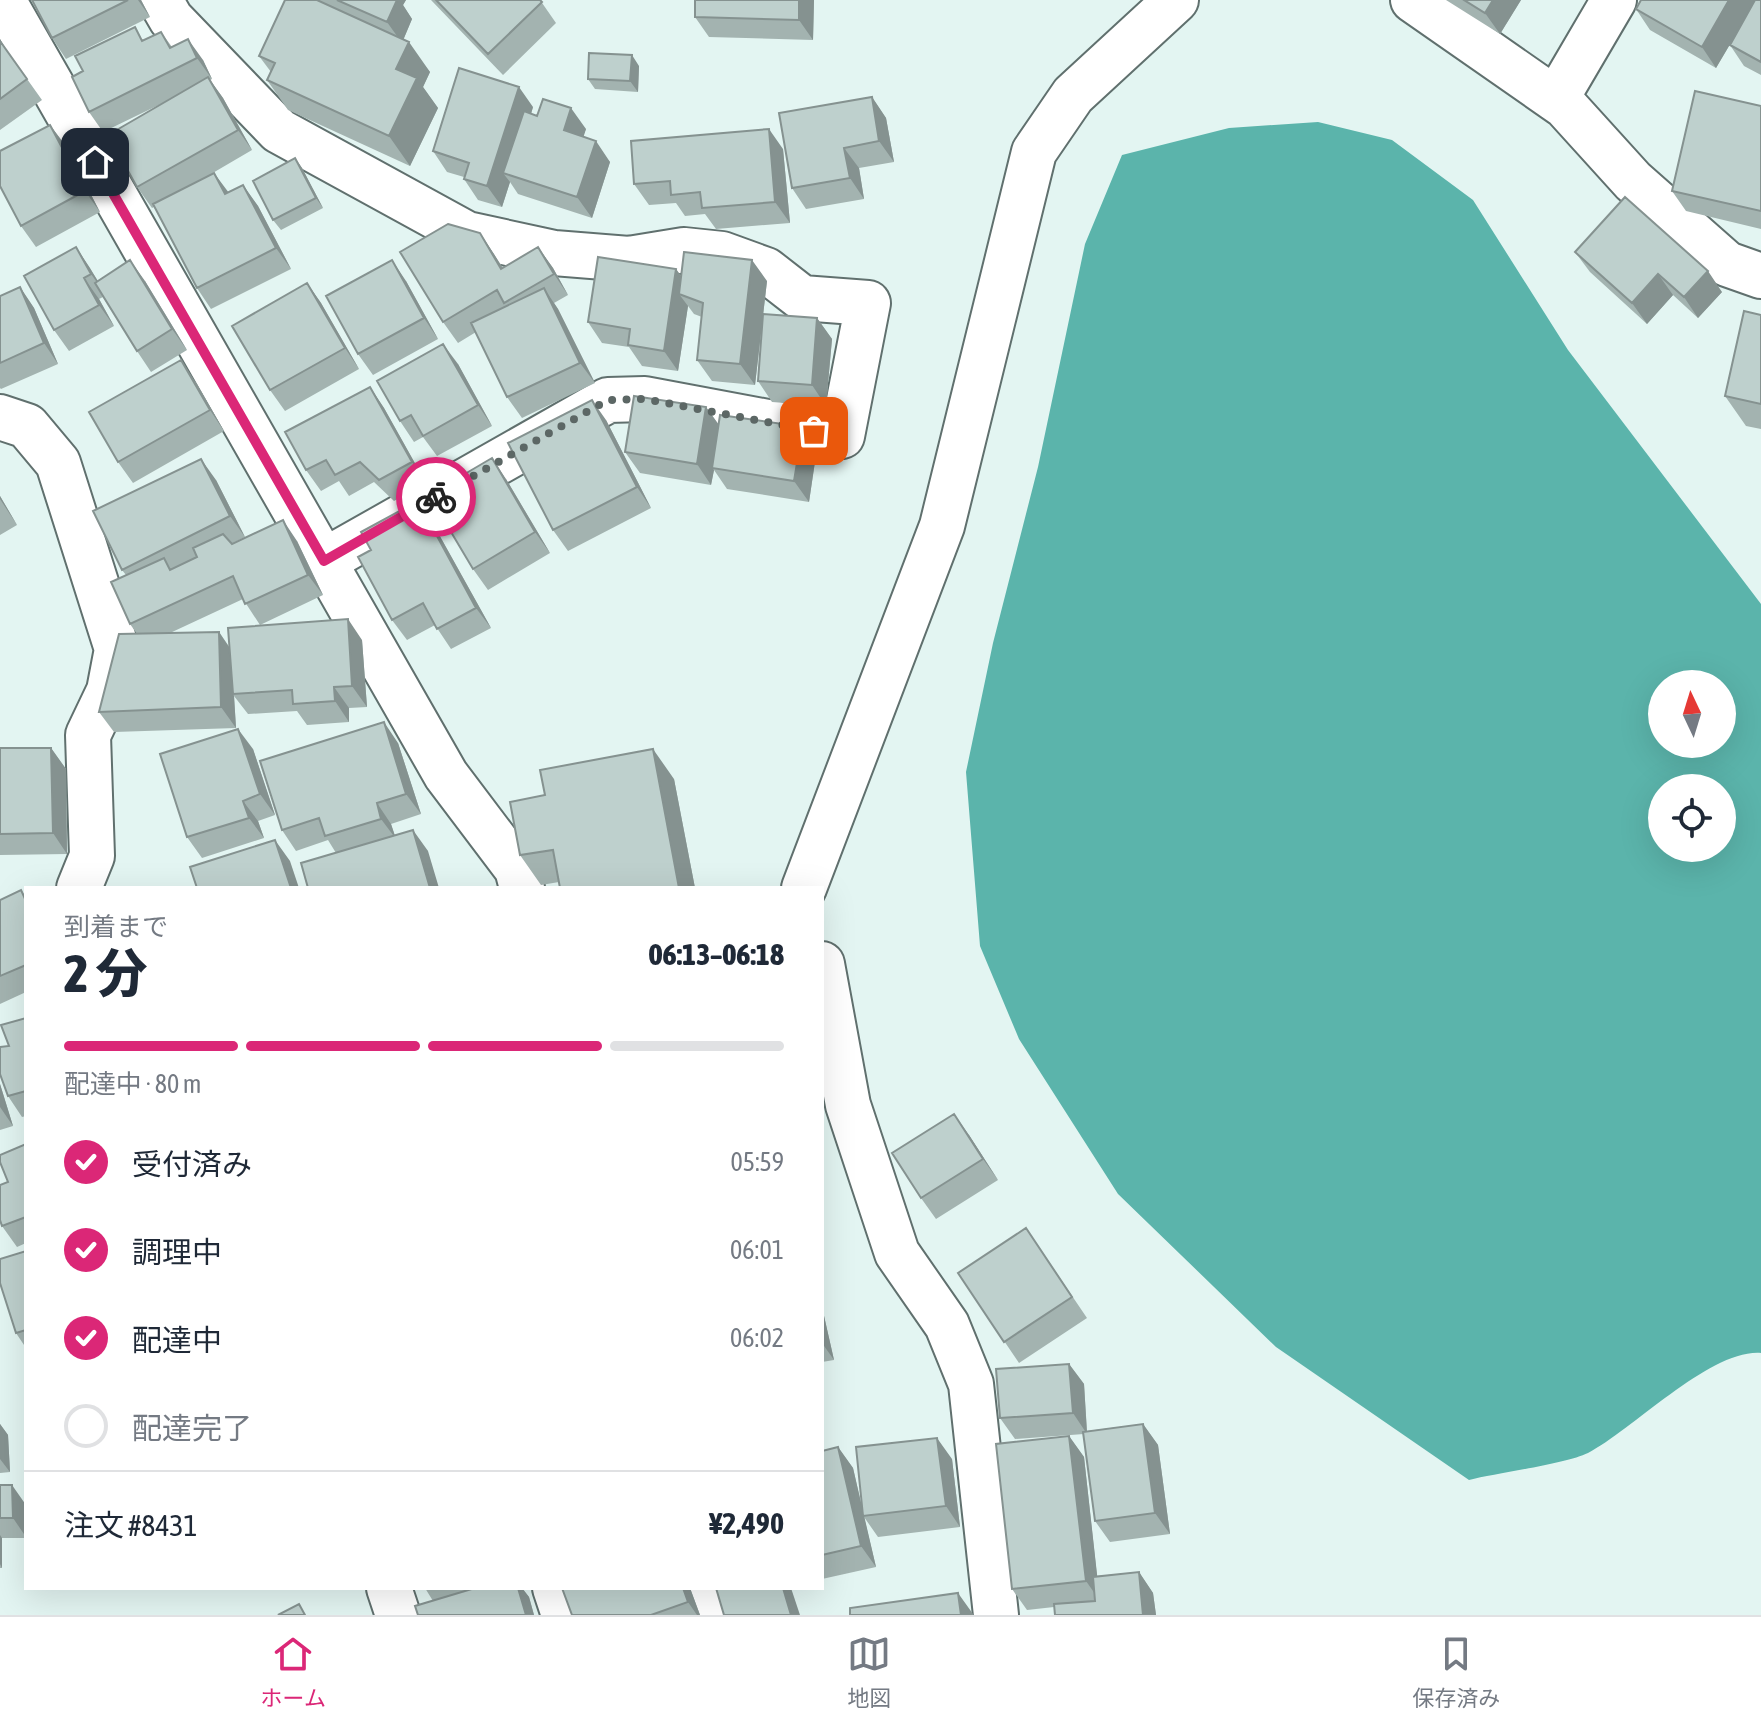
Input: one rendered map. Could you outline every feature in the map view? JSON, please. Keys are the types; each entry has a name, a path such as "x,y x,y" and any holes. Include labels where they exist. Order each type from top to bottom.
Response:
{"street":[{"path":"160,0 171,19 279,131 467,234 554,253 629,259 684,250 722,254 766,270 802,298 868,303 842,436 645,399 608,400 324,561"},
{"path":"805,886 942,526 1034,152 1073,95 1176,0"},
{"path":"1413,0 1556,99 1633,181 1727,264 1761,276"},
{"path":"1556,99 1614,0"},
{"path":"2,2 446,775 517,869 521,886"},
{"path":"0,417 27,426 58,463 117,649 109,691 88,735 92,856 80,886"},
{"path":"824,975 848,1105 897,1253 947,1325 971,1384 996,1615"},
{"path":"390,1590 398,1615"},
{"path":"556,1590 564,1615"},
{"path":"707,1590 715,1615"}],"water":[{"path":"1318,122 1392,140 1473,200 1568,350 1761,604 1761,1353 1741,1355 1696,1377 1588,1453 1564,1461 1469,1480 1276,1347 1118,1194 1019,1039 980,946 966,772 993,643 1038,467 1085,244 1122,155 1229,128"}],"building":[{"path":"32,0 128,0 52,38"},
{"path":"285,0 317,0 409,42 396,69 417,78 389,136 267,80 275,63 259,56"},
{"path":"337,0 397,0 387,22"},
{"path":"436,0 540,0 542,2 488,54"},
{"path":"695,0 799,0 799,20 695,17"},
{"path":"1464,0 1493,0 1485,13"},
{"path":"1641,0 1729,0 1702,47 1636,9"},
{"path":"1755,0 1761,0 1761,62 1730,45"},
{"path":"135,27 142,41 161,32 170,48 188,39 197,58 89,112 72,77 83,71 75,56"},
{"path":"0,41 27,79 0,99"},
{"path":"589,53 632,55 630,81 588,79"},
{"path":"459,68 519,87 487,186 464,179 469,163 433,151"},
{"path":"208,77 238,130 137,187 108,135"},
{"path":"1695,91 1761,106 1761,211 1672,191"},
{"path":"872,97 879,141 844,148 850,178 792,188 779,113"},
{"path":"543,99 571,108 564,130 596,141 577,197 503,173 524,111 537,116"},
{"path":"50,125 85,191 21,226 0,186 0,151"},
{"path":"769,129 775,202 702,208 700,192 671,195 670,181 634,184 631,141"},
{"path":"295,158 316,198 273,220 253,181"},
{"path":"214,173 225,194 243,185 276,248 197,288 153,204"},
{"path":"1625,197 1708,271 1684,297 1658,274 1632,303 1575,252"},
{"path":"448,224 480,233 501,269 538,247 554,274 504,303 497,290 443,322 400,252"},
{"path":"76,247 91,274 84,278 99,305 54,330 24,276"},
{"path":"684,252 752,260 740,364 697,360 703,303 679,294"},
{"path":"598,257 676,269 664,351 628,345 630,329 588,322"},
{"path":"130,260 172,329 137,351 95,283"},
{"path":"392,260 424,318 358,354 326,296"},
{"path":"307,283 345,348 270,390 232,326"},
{"path":"20,287 44,343 0,363 0,296"},
{"path":"544,288 580,363 507,397 471,323"},
{"path":"1744,311 1761,315 1761,404 1725,396"},
{"path":"763,314 817,318 812,385 758,381"},
{"path":"443,344 478,405 423,436 411,415 400,421 377,381"},
{"path":"181,360 210,410 118,462 89,412"},
{"path":"370,387 412,462 379,480 360,462 335,475 326,460 306,470 285,432"},
{"path":"634,396 706,407 697,464 625,452"},
{"path":"592,400 637,487 553,530 508,443"},
{"path":"720,415 803,427 794,481 712,468"},
{"path":"492,458 535,532 473,569 429,495"},
{"path":"201,459 230,516 122,570 93,511"},
{"path":"418,501 476,608 437,629 423,603 392,620 358,557 371,550 361,532"},
{"path":"283,520 308,575 245,604 233,576 130,624 111,582 164,558 170,570 197,557 193,548 223,534 232,544"},
{"path":"348,619 352,686 334,687 335,701 293,704 292,690 233,694 228,628"},
{"path":"219,632 221,707 99,712 119,634"},
{"path":"384,722 406,794 377,803 381,819 325,836 319,818 282,830 260,761"},
{"path":"238,729 260,794 243,801 249,818 187,837 160,754"},
{"path":"0,748 51,748 53,833 0,834"},
{"path":"653,749 679,886 560,886 553,850 520,855 510,802 545,795 540,770"},
{"path":"413,830 429,886 307,886 301,863"},
{"path":"275,840 290,886 196,886 190,867"},
{"path":"21,890 24,897 24,966 0,976 0,900"},
{"path":"24,1019 24,1092 8,1096 0,1074 0,1047 9,1046 1,1025"},
{"path":"954,1114 983,1159 921,1198 892,1153"},
{"path":"24,1145 24,1218 2,1226 0,1185 8,1182 0,1155"},
{"path":"1026,1228 1072,1297 1004,1342 958,1273"},
{"path":"24,1252 24,1331 16,1333 0,1283 0,1259"},
{"path":"1069,1364 1073,1413 1000,1418 996,1369"},
{"path":"1143,1424 1155,1513 1095,1521 1083,1432"},
{"path":"1069,1436 1086,1581 1012,1589 996,1444"},
{"path":"937,1438 946,1506 863,1516 856,1447"},
{"path":"838,1447 861,1546 824,1555 824,1450"},
{"path":"0,1485 12,1485 13,1518 0,1518"},
{"path":"1139,1572 1143,1615 1055,1615 1054,1604 1095,1601 1093,1577"},
{"path":"468,1590 519,1590 526,1615 418,1615 415,1606"},
{"path":"563,1590 684,1590 688,1602 651,1615 572,1615"},
{"path":"717,1590 784,1590 791,1615 724,1615"},
{"path":"958,1593 961,1615 850,1615 850,1608"},
{"path":"299,1604 305,1615 278,1615"}],"way so far":[{"path":"436,497 608,400 645,399 814,431"}],"route":[{"path":"95,162 324,561 436,497"}]}
